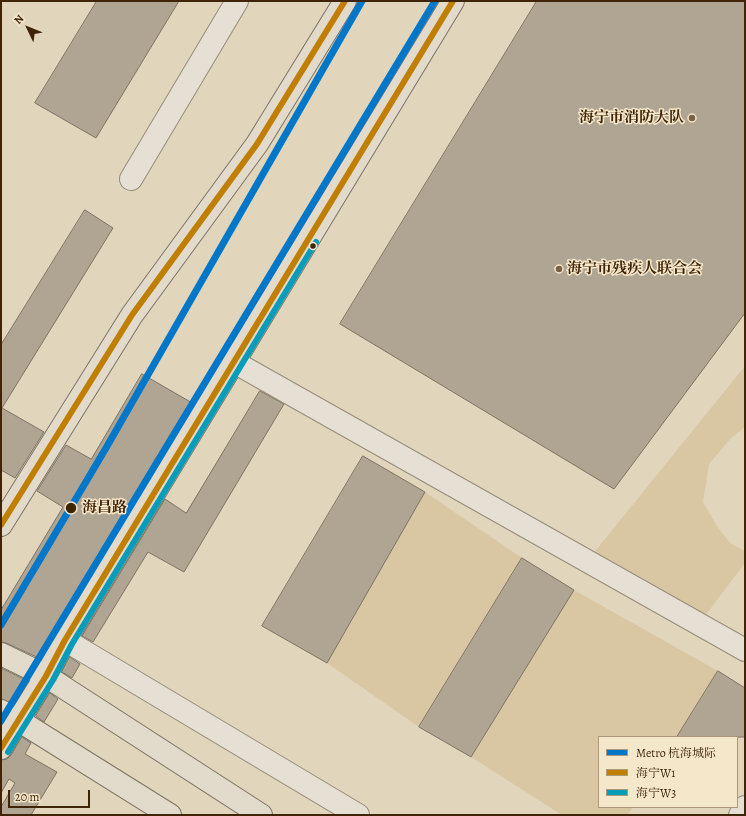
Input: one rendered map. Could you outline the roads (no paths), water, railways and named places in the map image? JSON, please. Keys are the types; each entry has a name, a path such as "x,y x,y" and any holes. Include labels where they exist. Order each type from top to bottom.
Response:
{"main road":[{"path":"1,525 132,315 257,144 345,1"},
{"path":"1,748 10,715 46,676 65,640 453,1"},
{"path":"1,654 46,676 260,815"},
{"path":"10,715 170,815"}],"lane":[{"path":"131,180 237,1"},
{"path":"234,362 745,650"},
{"path":"65,640 358,815"},
{"path":"740,815 745,806"}],"metro line":[{"name":"杭海城际","path":"1,625 106,448 362,1"},
{"name":"杭海城际","path":"1,721 435,1"}],"place":[{"name":"海宁市消防大队","path":"692,118"},
{"name":"海宁市残疾人联合会","path":"559,269"},
{"name":"海昌路","path":"71,508"}]}
